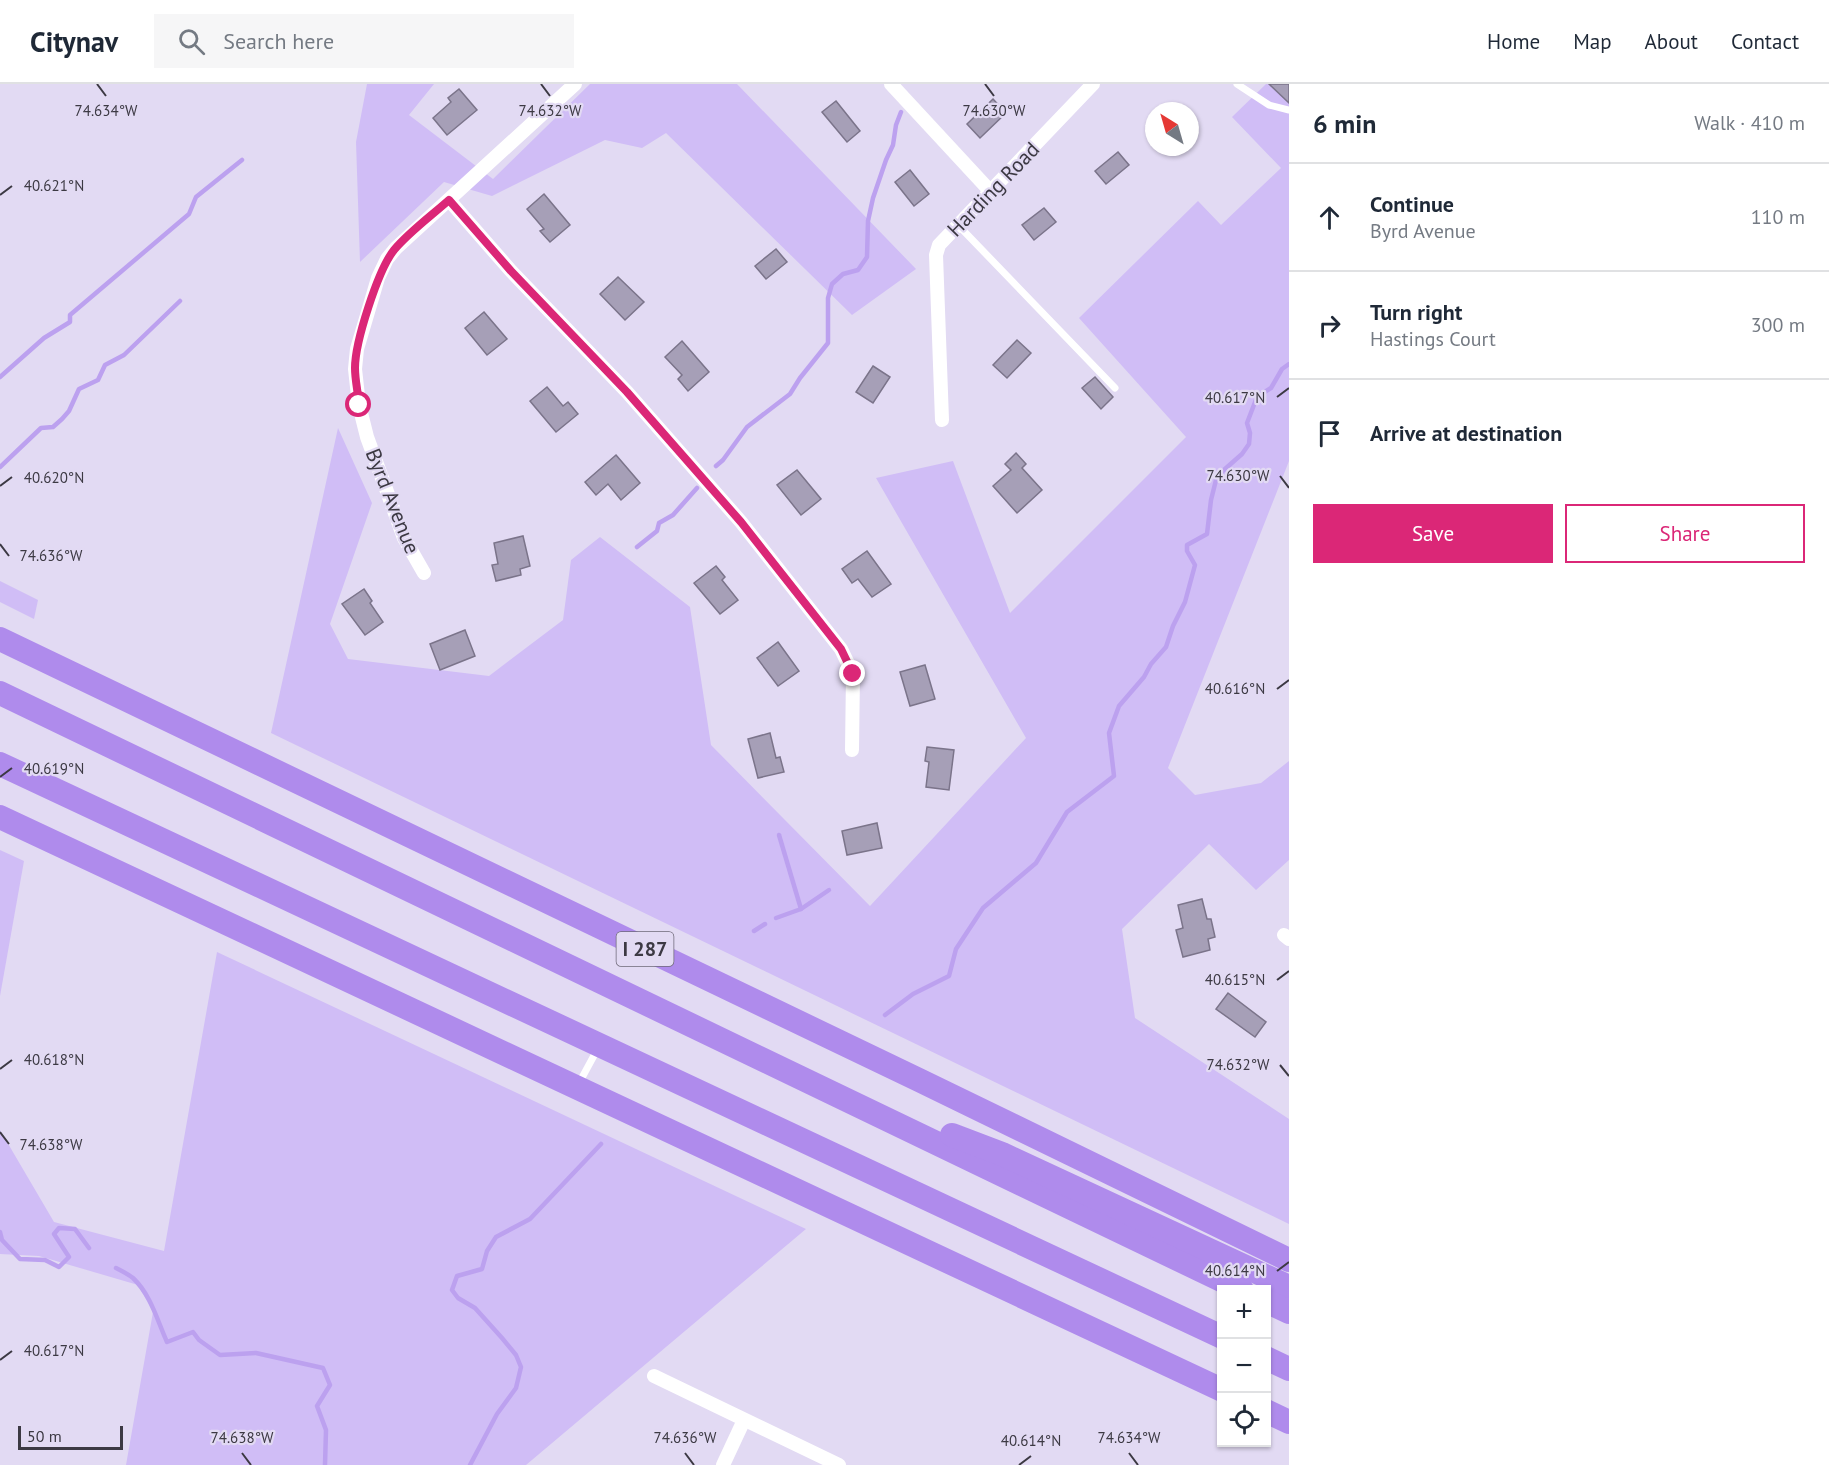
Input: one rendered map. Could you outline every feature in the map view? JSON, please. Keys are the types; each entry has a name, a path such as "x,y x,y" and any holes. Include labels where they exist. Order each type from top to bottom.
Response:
{"highway":[{"name":"I 287","path":"0,639 1289,1260"},
{"name":"I 287","path":"0,693 1232,1285"},
{"path":"0,764 1217,1335"},
{"path":"0,817 1217,1388"},
{"path":"816,1085 1002,1154 1289,1287"},
{"path":"1271,1303 1289,1312"},
{"path":"1271,1360 1289,1369"},
{"path":"1271,1413 1289,1422"}],"street":[{"name":"Byrd Avenue","path":"424,573 404,538 367,437 359,405 355,369 357,349 378,278 387,259 396,248 575,84"},
{"path":"891,84 991,192"},
{"name":"Harding Road","path":"942,420 936,255 939,245 1093,84"},
{"path":"449,200 511,271 627,392 726,504 841,649 853,674 852,750"},
{"path":"654,1376 839,1465"},
{"path":"723,1465 744,1420"}],"lane":[{"path":"1237,84 1269,105 1289,110"},
{"path":"958,225 1115,388"},
{"path":"577,1087 599,1045"}],"shaded area":[{"path":"367,84 434,84 409,115 493,179 590,84 737,84 916,269 852,315 666,133 642,148 605,140 492,196 444,182 360,262 356,142"},
{"path":"1266,84 1289,84 1289,461 1168,768 1195,795 1261,783 1289,761 1289,860 1256,890 1209,844 1122,929 1135,1018 1289,1119 1289,1224 271,733 338,428 372,503 330,624 348,659 489,676 563,620 571,560 600,537 690,607 711,745 870,906 1026,738 876,478 953,461 1010,613 1186,437 1079,318 1198,201 1221,225 1281,168 1232,117"},
{"path":"0,581 38,600 34,619 0,602"},
{"path":"0,850 24,861 0,996"},
{"path":"217,952 806,1229 526,1465 126,1465 153,1312 138,1285 39,1256 0,1254 0,1130 54,1222 164,1251"}],"building":[{"path":"1269,84 1289,84 1289,103"},
{"path":"459,89 477,110 447,135 433,118 451,102 448,98"},
{"path":"993,99 1006,113 980,138 967,124"},
{"path":"836,101 860,131 847,142 822,112"},
{"path":"1118,152 1129,165 1106,184 1095,171"},
{"path":"910,170 929,194 914,206 895,182"},
{"path":"544,194 570,225 550,242 540,231 544,229 527,209"},
{"path":"1044,208 1056,222 1034,240 1022,225"},
{"path":"776,249 787,262 766,279 755,266"},
{"path":"618,277 644,302 625,320 600,294"},
{"path":"484,312 507,339 487,355 465,328"},
{"path":"1017,340 1031,353 1007,378 993,365"},
{"path":"682,341 709,372 688,391 678,379 682,375 665,357"},
{"path":"873,366 890,377 873,403 856,392"},
{"path":"1095,377 1113,397 1101,409 1082,388"},
{"path":"547,387 563,406 568,402 578,414 556,432 530,401"},
{"path":"1016,453 1026,464 1022,468 1042,490 1017,513 993,486 1011,470 1005,464"},
{"path":"616,455 640,483 621,500 608,484 596,495 585,482"},
{"path":"797,470 821,499 801,515 777,485"},
{"path":"523,536 530,566 520,569 521,575 496,581 492,565 498,564 494,543"},
{"path":"867,551 891,584 872,597 858,579 852,583 842,569"},
{"path":"716,566 725,577 722,580 738,600 720,614 694,583"},
{"path":"364,589 383,622 365,635 342,604"},
{"path":"465,630 475,656 440,670 430,644"},
{"path":"778,642 799,671 778,686 757,658"},
{"path":"925,665 935,699 910,706 900,672"},
{"path":"770,733 776,758 780,757 784,772 758,778 748,739"},
{"path":"927,747 954,750 949,790 926,787 929,762 925,761"},
{"path":"877,823 882,848 847,855 842,831"},
{"path":"1202,899 1207,919 1211,919 1215,937 1208,939 1210,950 1183,957 1176,930 1183,928 1178,905"},
{"path":"1228,993 1266,1022 1255,1037 1216,1009"}],"waterway":[{"path":"716,466 747,427 790,394 828,343 828,298 832,284 843,274 858,270 867,257 868,221 873,198 893,145 901,112"},
{"path":"0,377 44,338 70,322 70,315 189,214 196,197 242,160"},
{"path":"0,467 41,428 53,427 62,419 69,411 79,389 98,380 105,365 124,355 180,301"},
{"path":"885,1015 913,994 949,976 956,949 983,908 1036,863 1067,812 1114,776 1109,733 1119,706 1166,647 1185,602 1195,565 1187,551 1187,545 1207,534 1211,500 1217,476 1242,454 1249,444 1250,433 1247,423 1257,397 1271,388 1282,369 1289,364"},
{"path":"637,547 657,531 659,523 673,515 697,488"},
{"path":"779,835 801,909"},
{"path":"776,918 801,909 829,890"},
{"path":"754,931 765,924"},
{"path":"470,1465 497,1414 516,1388 521,1367 516,1355 502,1338 475,1308 458,1298 452,1290 457,1276 482,1269 487,1251 496,1237 530,1219 601,1144"},
{"path":"0,1232 2,1240 20,1259 45,1260 59,1267 69,1257 54,1234 59,1228 75,1229 89,1248"},
{"path":"116,1268 133,1278 144,1292 167,1342 193,1332 199,1340 220,1355 256,1353 323,1368 330,1385 317,1406 326,1430 325,1465"}],"route":[{"path":"359,405 355,369 357,349 378,278 387,259 396,248 449,200 511,271 627,392 741,522 841,649 853,674"}]}
